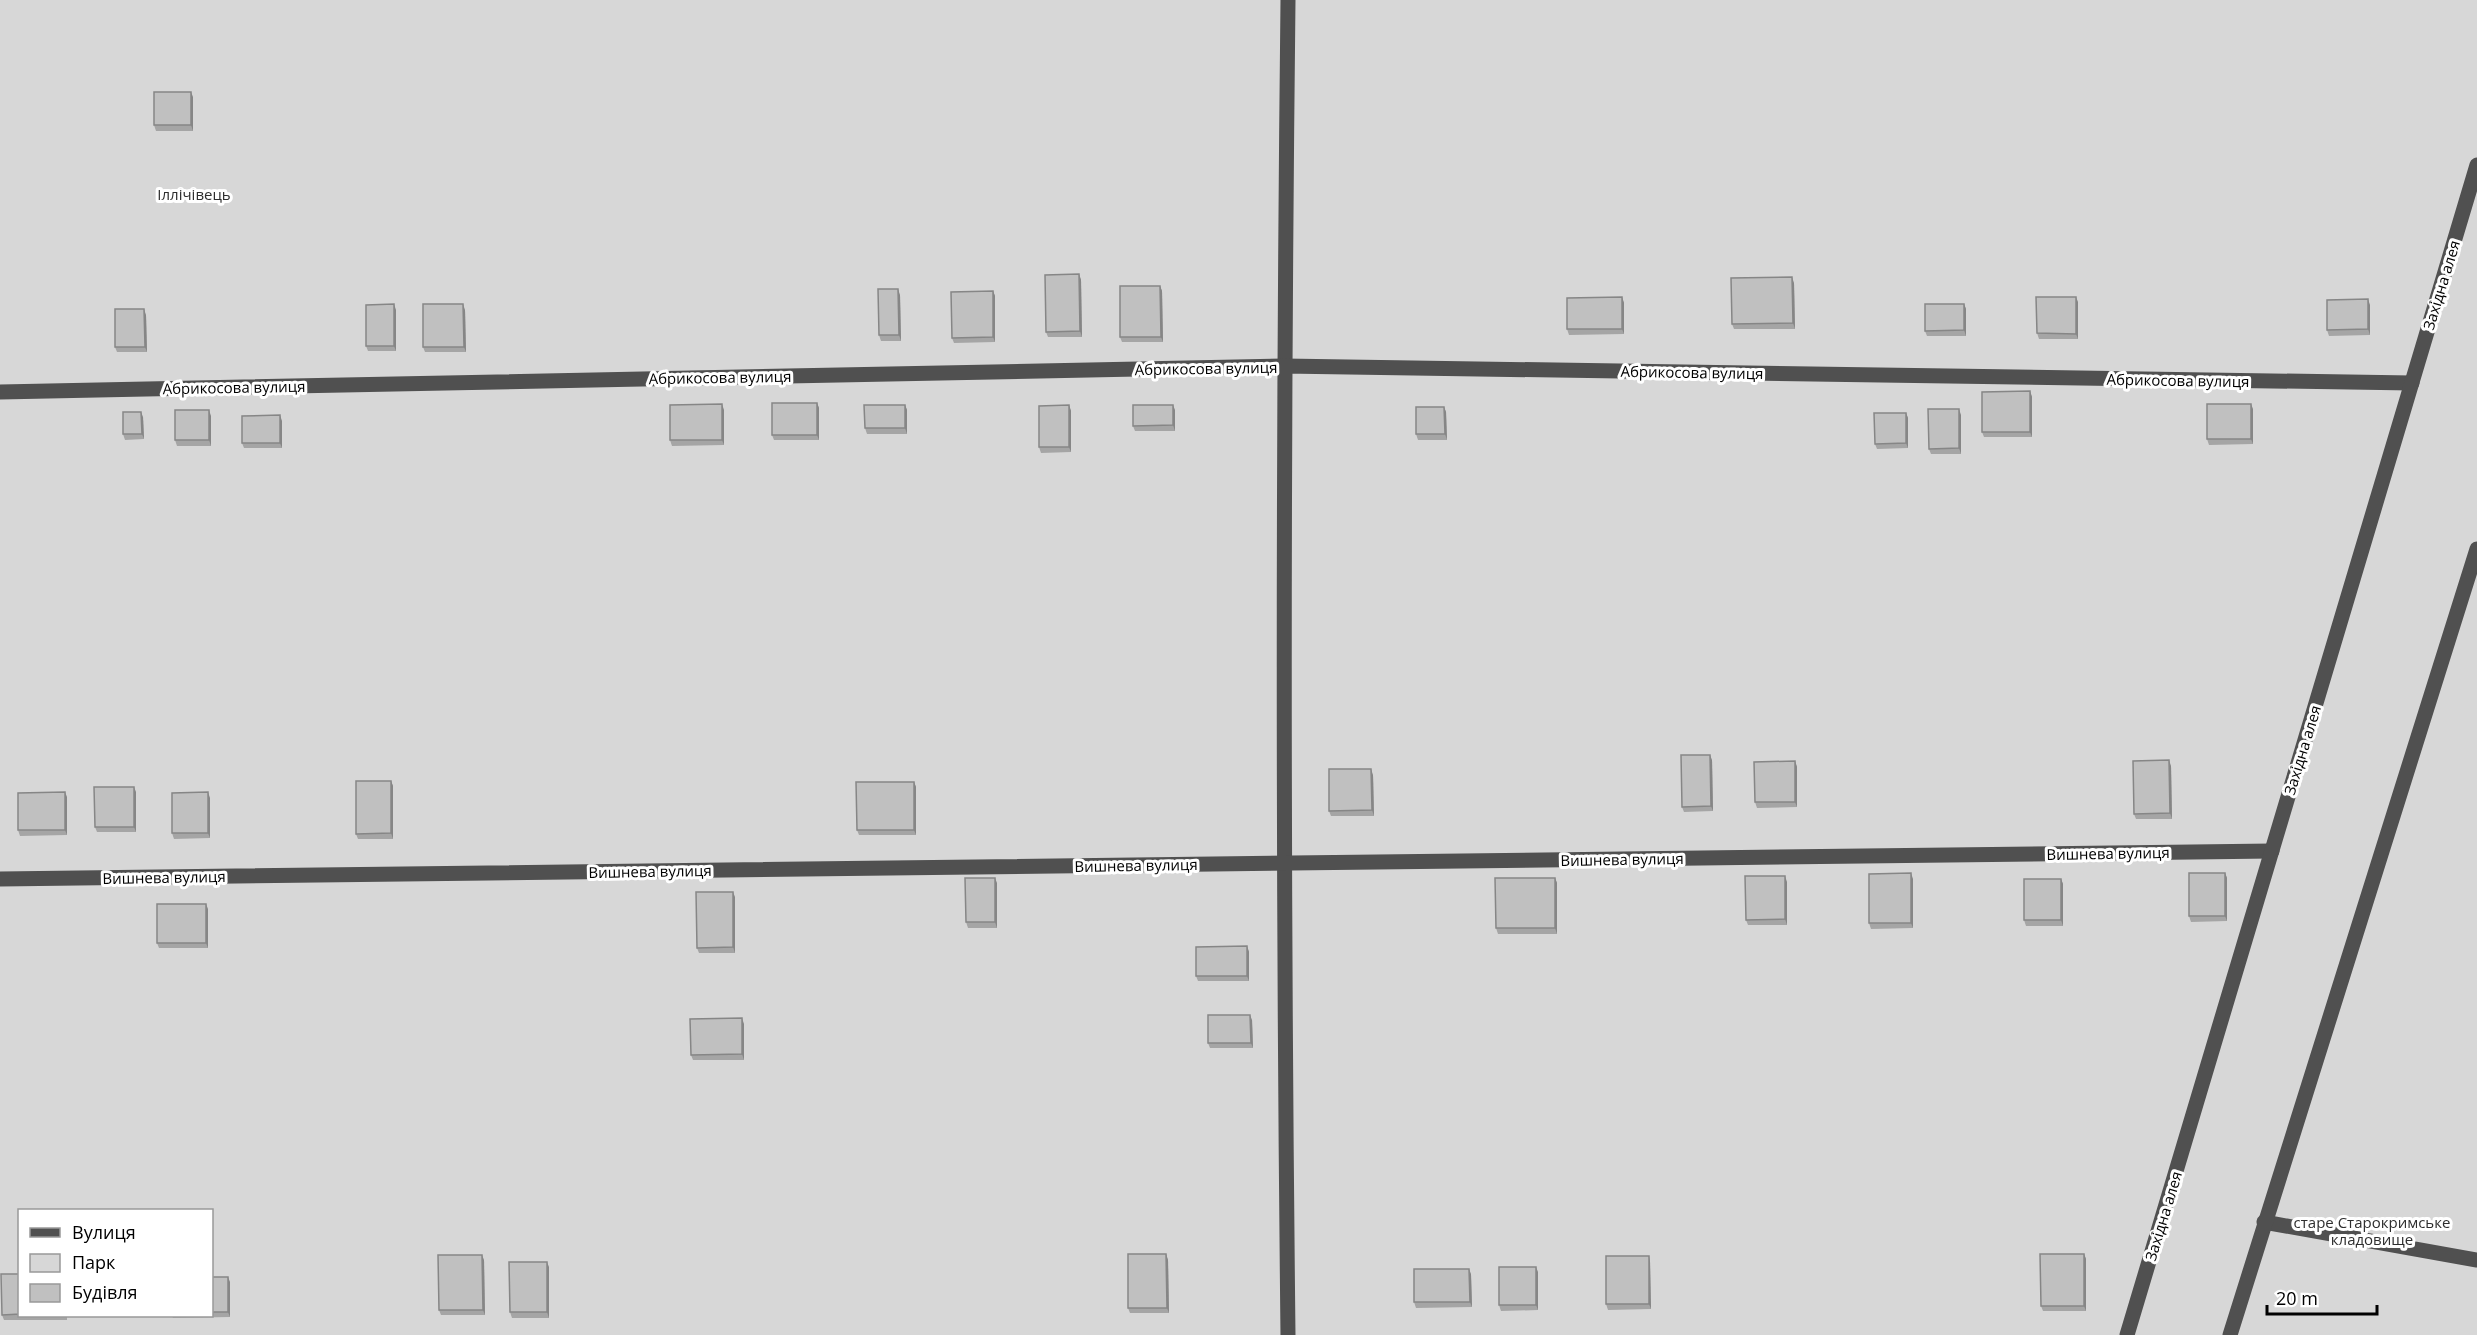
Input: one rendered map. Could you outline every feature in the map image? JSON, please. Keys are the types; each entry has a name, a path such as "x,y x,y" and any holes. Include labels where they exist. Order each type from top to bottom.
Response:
{"street":[{"path":"1288,0 1284,366 1283,864 1288,1335"},
{"name":"Західна алея","path":"2127,1335 2477,165"},
{"name":"Абрикосова вулиця","path":"0,392 1284,366 2412,383"},
{"path":"2230,1335 2477,549"},
{"name":"Вишнева вулиця","path":"0,879 2272,851"},
{"path":"2264,1222 2477,1260"}],"green space":[{"path":"0,0 2477,0 2477,1335 0,1335"}],"building":[{"path":"154,92 191,92 191,125 154,125"},
{"path":"1079,274 1080,331 1046,332 1045,275"},
{"path":"1792,277 1793,323 1732,324 1731,278"},
{"path":"1120,286 1160,286 1161,337 1120,337"},
{"path":"878,289 898,289 899,335 879,335"},
{"path":"993,291 993,337 952,338 951,292"},
{"path":"1622,297 1622,329 1567,329 1567,298"},
{"path":"2036,297 2076,297 2076,334 2037,333"},
{"path":"2368,299 2368,329 2327,330 2327,300"},
{"path":"394,304 394,346 366,346 366,305"},
{"path":"423,304 463,304 464,347 423,347"},
{"path":"1925,304 1964,304 1964,330 1925,331"},
{"path":"115,309 144,309 145,347 115,347"},
{"path":"2030,391 2030,432 1982,432 1982,392"},
{"path":"772,403 817,403 817,435 772,435"},
{"path":"722,404 722,440 670,440 670,405"},
{"path":"2207,404 2251,404 2251,439 2207,439"},
{"path":"864,405 905,405 905,428 865,428"},
{"path":"1069,405 1069,447 1039,447 1039,406"},
{"path":"1133,405 1173,405 1173,425 1133,426"},
{"path":"1416,407 1444,407 1445,434 1416,434"},
{"path":"1928,409 1959,409 1959,448 1929,449"},
{"path":"175,410 209,410 209,440 175,440"},
{"path":"123,412 141,412 142,434 123,434"},
{"path":"1874,413 1906,413 1906,443 1875,444"},
{"path":"280,415 280,443 242,443 242,416"},
{"path":"1681,755 1710,755 1711,806 1682,807"},
{"path":"2169,760 2170,813 2134,814 2133,761"},
{"path":"1795,761 1795,802 1755,802 1754,762"},
{"path":"1329,769 1371,769 1372,810 1329,811"},
{"path":"356,781 391,781 391,833 356,834"},
{"path":"856,782 914,782 914,830 857,830"},
{"path":"94,787 134,787 134,827 95,827"},
{"path":"65,792 65,830 18,830 18,793"},
{"path":"208,792 208,833 172,833 172,793"},
{"path":"1911,873 1911,923 1869,923 1869,874"},
{"path":"2189,873 2225,873 2225,916 2189,916"},
{"path":"1745,876 1785,876 1785,919 1746,920"},
{"path":"965,878 995,878 995,922 966,922"},
{"path":"1495,878 1555,878 1555,928 1496,928"},
{"path":"2024,879 2061,879 2061,920 2024,920"},
{"path":"696,892 733,892 733,947 697,948"},
{"path":"157,904 206,904 206,943 157,943"},
{"path":"1247,946 1247,976 1196,976 1196,947"},
{"path":"1208,1015 1250,1015 1251,1043 1208,1043"},
{"path":"742,1018 742,1054 691,1055 690,1019"},
{"path":"1128,1254 1166,1254 1167,1308 1128,1308"},
{"path":"2040,1254 2084,1254 2084,1306 2041,1306"},
{"path":"438,1255 482,1255 483,1310 439,1310"},
{"path":"1606,1256 1649,1256 1649,1304 1606,1304"},
{"path":"509,1262 547,1262 547,1312 510,1312"},
{"path":"1499,1267 1536,1267 1536,1305 1499,1305"},
{"path":"1414,1269 1469,1269 1470,1302 1414,1302"},
{"path":"1,1274 18,1274 18,1314 2,1315"},
{"path":"213,1277 228,1277 228,1312 213,1312"}],"park label":[{"name":"Іллічівець","path":"194,194"},
{"name":"старе Старокримське кладовище","path":"2372,1230"}]}
